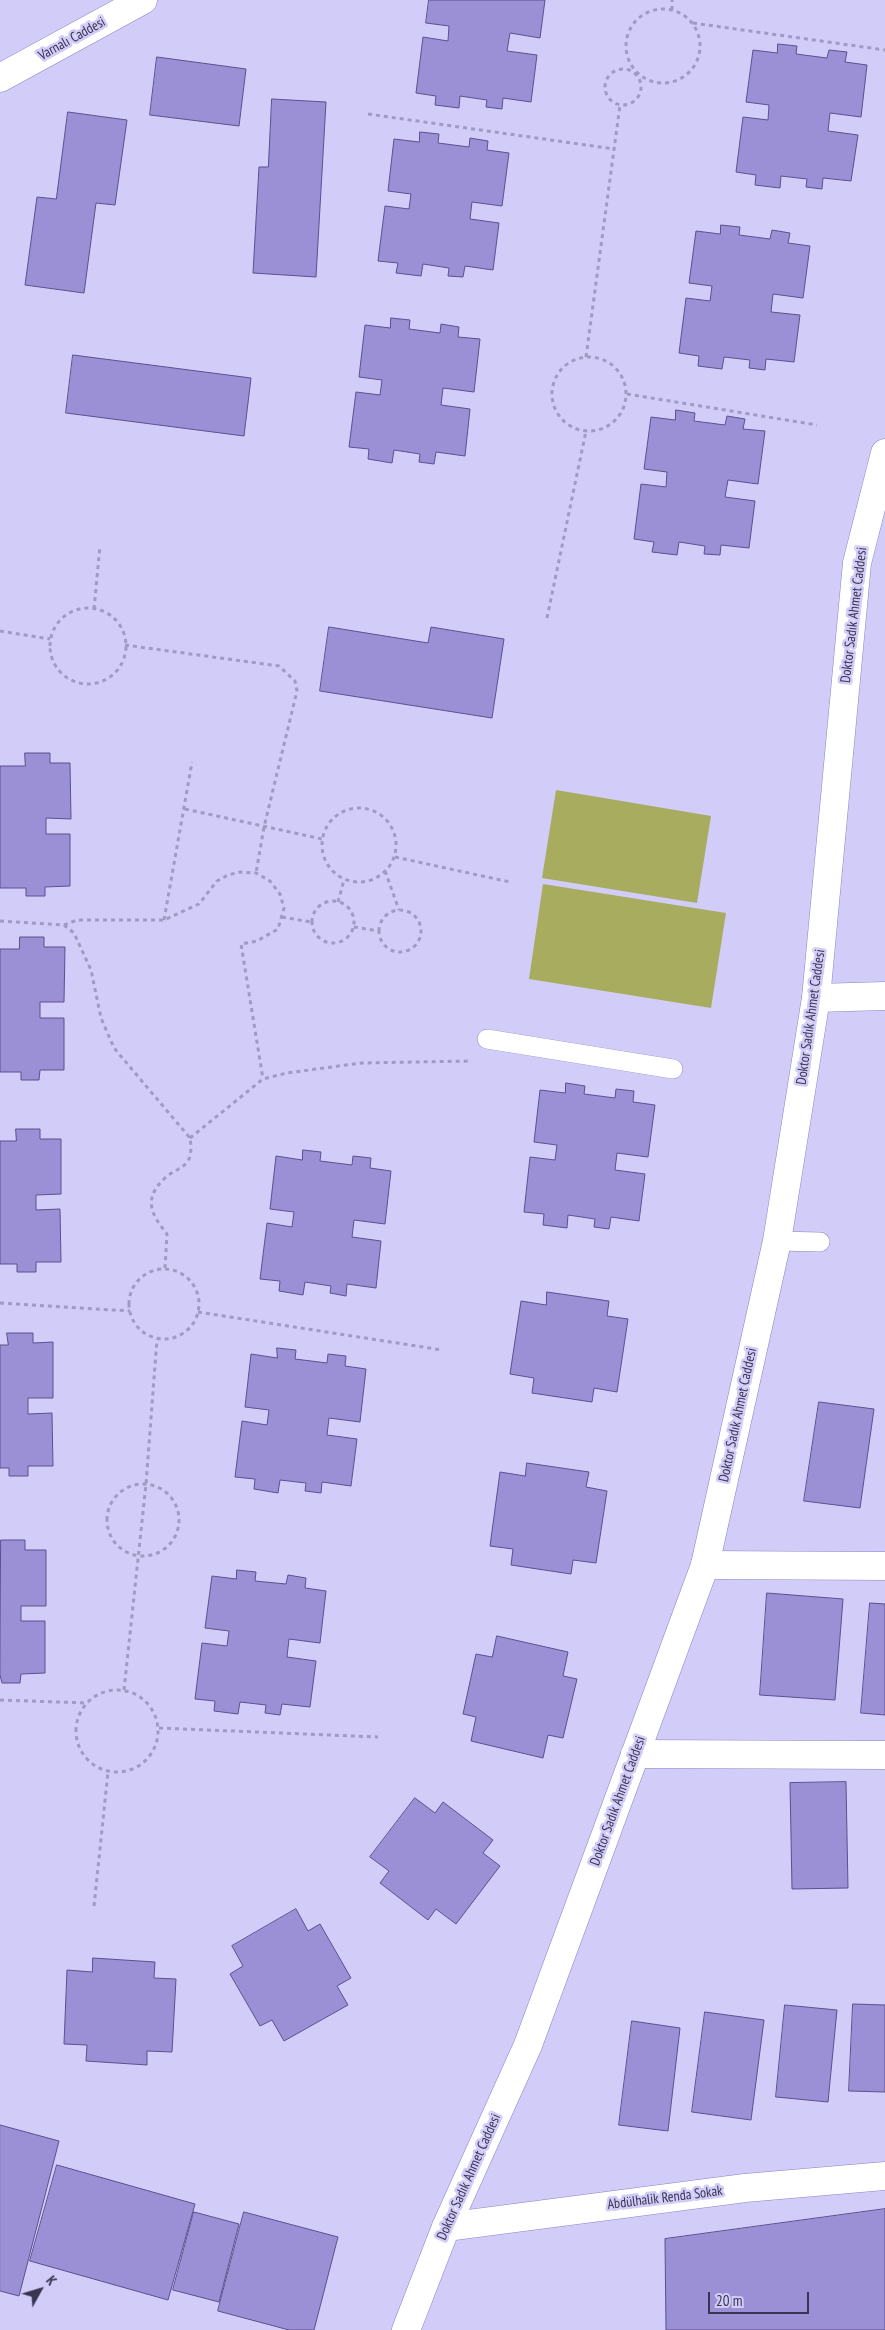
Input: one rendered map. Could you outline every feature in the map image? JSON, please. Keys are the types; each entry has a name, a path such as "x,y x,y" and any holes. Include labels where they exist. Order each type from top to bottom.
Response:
{"street":[{"name":"Varnalı Caddesi","path":"0,78 143,0"},
{"name":"Doktor Sadık Ahmet Caddesi","path":"406,2330 446,2227 528,2045 705,1565 777,1241 816,998 857,563 885,453"},
{"path":"816,998 885,996"},
{"path":"705,1565 885,1566"},
{"path":"635,1754 885,1755"},
{"name":"Abdülhalik Renda Sokak","path":"446,2227 735,2189 885,2176"}],"lane":[{"path":"487,1039 673,1069"},
{"path":"777,1241 820,1242"}],"path":[{"path":"672,0 672,10"},
{"path":"692,23 698,34 700,46 699,59 684,78 672,83 660,84 648,81 637,74 623,69 617,70 608,77 605,89 610,100 620,106 632,103 640,94 641,83 637,74 630,64 626,52 626,40 630,28 638,19 648,12 659,9 672,10 692,23 885,50"},
{"path":"586,357 620,106"},
{"path":"368,114 614,149"},
{"path":"586,357 598,358 614,366 624,382 627,394 625,406 616,420 599,430 586,431 574,428 564,422 556,412 552,400 552,387 556,376 564,366 574,360 586,357"},
{"path":"627,394 817,425"},
{"path":"547,618 586,431"},
{"path":"94,609 100,546"},
{"path":"82,608 106,613 116,621 123,632 126,645 124,657 118,669 109,678 97,683 84,684 72,681 62,674 54,664 50,639 58,623 71,612 82,608"},
{"path":"0,631 50,639"},
{"path":"126,645 279,666 295,681 297,691 264,827 256,873"},
{"path":"164,920 192,762"},
{"path":"356,808 368,809 379,814 389,822 396,839 395,857 380,877 369,882 356,883 344,880 334,873 326,863 322,851 322,839 326,827 344,811 356,808"},
{"path":"184,809 322,839"},
{"path":"395,857 510,882"},
{"path":"385,871 399,910"},
{"path":"0,921 64,925 77,920 164,920 199,904 217,881 228,874 240,872 256,873 270,881 280,894 284,908 278,929 257,941 241,944 263,1079"},
{"path":"338,902 344,880"},
{"path":"338,902 352,912 354,927 347,938 340,942 327,942 316,935 311,922 316,909 321,904 338,902"},
{"path":"399,910 409,912 419,922 421,935 414,947 408,951 394,952 383,944 379,931 384,918 399,910"},
{"path":"282,917 311,922"},
{"path":"64,925 74,933 91,970 101,1018 114,1048 190,1138 189,1159 182,1167 166,1177 154,1192 150,1207 155,1219 167,1234 165,1268"},
{"path":"354,927 379,931"},
{"path":"190,1138 263,1079 287,1073 361,1063 475,1061"},
{"path":"165,1268 176,1271 194,1286 199,1296 198,1312 189,1329 180,1336 169,1339 157,1339 146,1335 137,1327 130,1311 130,1294 135,1284 143,1275 165,1268"},
{"path":"0,1303 130,1311"},
{"path":"198,1312 442,1350"},
{"path":"124,1690 146,1484 157,1339"},
{"path":"146,1484 159,1488 169,1495 176,1505 179,1518 178,1530 164,1550 152,1555 138,1556 119,1547 112,1538 108,1528 107,1516 116,1496 125,1488 146,1484"},
{"path":"124,1690 137,1694 148,1703 156,1715 159,1728 158,1741 153,1753 144,1763 120,1773 108,1772 95,1766 84,1756 78,1743 77,1722 87,1703 104,1692 124,1690"},
{"path":"0,1700 87,1703"},
{"path":"159,1728 378,1737"},
{"path":"94,1906 108,1772"}],"green space":[{"path":"556,790 711,816 697,903 542,878"},
{"path":"543,884 726,913 711,1008 529,979"}],"building":[{"path":"429,0 545,0 540,38 510,33 507,51 537,55 531,102 503,98 502,109 486,107 487,100 460,96 459,108 435,105 436,96 416,93 423,37 448,41 449,26 426,23"},
{"path":"778,44 797,46 796,54 827,58 829,50 847,52 845,62 867,65 861,117 830,113 828,131 858,135 851,181 823,178 822,189 806,187 807,179 781,176 780,188 755,185 756,175 736,172 743,117 768,120 769,105 746,102 753,50 777,53"},
{"path":"157,57 246,69 239,126 150,115"},
{"path":"272,99 326,102 316,277 253,273 259,167 268,167"},
{"path":"68,112 127,120 115,205 96,203 84,293 25,285 37,197 56,199"},
{"path":"420,132 439,134 438,143 469,147 470,138 488,141 487,150 509,153 502,206 472,202 470,219 499,223 493,270 465,266 463,277 448,276 449,268 423,264 421,276 396,273 398,263 378,261 385,206 409,209 411,194 388,191 394,139 419,142"},
{"path":"721,225 740,227 739,235 770,239 772,230 790,233 788,243 810,246 803,298 773,294 771,312 800,315 794,362 766,359 765,370 749,368 750,360 724,357 722,369 698,366 699,356 679,353 686,298 710,301 712,286 689,283 696,231 720,234"},
{"path":"391,318 410,320 409,329 440,333 441,324 459,327 458,337 480,339 474,392 443,388 441,405 470,409 465,456 436,452 434,464 419,462 420,454 394,450 392,463 368,459 369,449 349,447 356,392 380,395 382,380 359,377 365,325 390,328"},
{"path":"73,355 251,378 244,436 66,413"},
{"path":"676,410 695,413 694,421 725,425 727,416 745,419 743,429 765,431 758,484 728,480 725,497 755,501 749,548 721,545 720,555 704,554 705,546 679,542 677,555 652,552 654,542 634,539 641,484 666,487 667,472 644,469 651,417 675,420"},
{"path":"329,627 428,643 431,627 504,639 492,718 320,691"},
{"path":"25,753 50,753 50,763 70,763 71,819 46,818 46,834 70,834 70,886 45,887 45,896 26,896 26,888 0,888 0,766 25,766"},
{"path":"20,937 44,937 44,947 65,947 64,1002 40,1002 40,1018 64,1018 64,1070 40,1070 39,1080 21,1080 21,1072 0,1072 0,949 19,949"},
{"path":"566,1083 585,1086 584,1094 615,1098 616,1089 634,1091 633,1102 655,1105 648,1157 617,1153 615,1170 645,1174 639,1221 611,1217 609,1229 594,1227 595,1219 568,1215 567,1228 543,1225 544,1214 524,1212 530,1157 555,1160 557,1145 534,1142 540,1090 565,1093"},
{"path":"16,1129 40,1129 40,1139 61,1139 61,1194 36,1195 36,1210 60,1209 61,1262 36,1262 36,1272 17,1272 17,1264 0,1264 0,1141 16,1141"},
{"path":"303,1150 321,1152 320,1161 352,1165 353,1156 371,1158 370,1168 391,1171 385,1224 354,1220 352,1237 381,1241 376,1288 347,1284 346,1296 330,1293 331,1286 305,1282 303,1295 279,1291 280,1281 260,1279 267,1223 292,1227 294,1212 270,1209 276,1156 302,1160"},
{"path":"547,1292 609,1301 607,1316 628,1319 617,1392 594,1388 592,1402 532,1393 534,1378 510,1374 521,1301 546,1305"},
{"path":"7,1333 33,1333 33,1343 53,1342 53,1398 28,1398 28,1414 52,1413 53,1466 28,1466 28,1476 9,1476 9,1468 0,1468 0,1345 8,1345"},
{"path":"277,1348 296,1350 295,1359 327,1363 328,1354 346,1356 345,1366 366,1369 360,1422 329,1418 327,1435 357,1439 351,1486 322,1482 321,1493 305,1491 306,1483 280,1480 278,1493 254,1489 255,1479 235,1477 242,1421 267,1425 269,1410 245,1407 251,1354 277,1358"},
{"path":"819,1402 874,1409 860,1508 804,1501"},
{"path":"527,1463 589,1472 586,1487 607,1491 596,1563 573,1560 571,1574 511,1565 513,1549 490,1546 500,1472 525,1476"},
{"path":"1,1540 25,1540 25,1550 46,1550 46,1606 21,1606 21,1621 45,1621 45,1673 21,1674 20,1683 2,1683 0,1675"},
{"path":"237,1570 256,1572 255,1581 286,1584 288,1575 306,1578 305,1588 326,1591 320,1643 289,1639 287,1657 316,1661 310,1707 282,1704 280,1715 265,1713 266,1705 240,1702 238,1714 214,1711 215,1701 195,1699 202,1643 227,1646 229,1631 205,1628 212,1576 236,1579"},
{"path":"767,1593 843,1599 835,1700 760,1695"},
{"path":"870,1603 885,1604 885,1715 861,1713"},
{"path":"497,1636 568,1652 563,1676 577,1679 563,1738 548,1735 543,1758 471,1741 476,1717 463,1714 476,1654 492,1657"},
{"path":"846,1782 848,1888 792,1889 790,1783"},
{"path":"415,1798 435,1813 443,1802 493,1840 483,1853 500,1866 456,1924 436,1909 428,1920 380,1883 389,1871 370,1857"},
{"path":"296,1909 308,1931 320,1924 351,1978 337,1986 348,2005 284,2041 272,2020 260,2026 230,1974 243,1966 232,1946"},
{"path":"93,1958 155,1962 154,1978 176,1979 172,2052 147,2051 147,2065 86,2061 87,2045 64,2044 67,1970 92,1972"},
{"path":"853,2004 885,2005 885,2092 849,2091"},
{"path":"785,2005 837,2010 828,2102 776,2097"},
{"path":"705,2012 764,2020 751,2120 692,2112"},
{"path":"632,2021 680,2028 668,2131 619,2125"},
{"path":"0,2125 59,2141 19,2296 0,2291"},
{"path":"57,2165 195,2204 168,2300 30,2261"},
{"path":"885,2209 885,2330 666,2330 665,2239"},
{"path":"194,2212 239,2224 219,2302 173,2290"},
{"path":"244,2212 338,2237 314,2330 289,2330 218,2311"}]}
